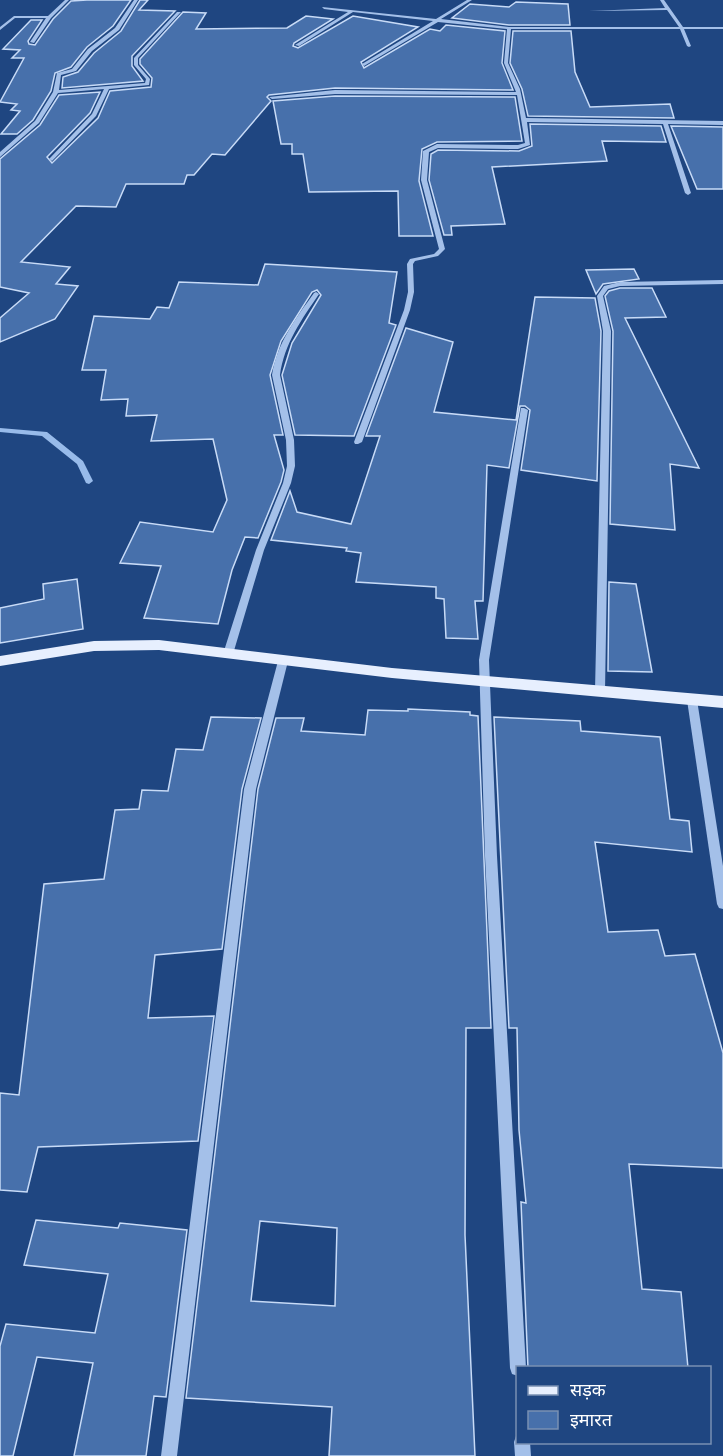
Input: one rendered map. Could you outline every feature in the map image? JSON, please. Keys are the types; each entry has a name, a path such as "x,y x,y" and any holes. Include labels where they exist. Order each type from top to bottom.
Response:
{"main road":[{"path":"0,661 94,646 159,645 283,661 723,702"}],"street":[{"path":"32,42 49,17 67,0"},
{"path":"0,154 33,127 56,92 59,74 74,70 90,50 117,28 136,0"},
{"path":"364,65 432,21 470,0"},
{"path":"662,0 681,27 689,46"},
{"path":"324,8 397,18 509,28 723,28"},
{"path":"591,11 669,9"},
{"path":"297,45 352,11"},
{"path":"56,92 147,84 148,79 136,65 136,58 179,13"},
{"path":"0,29 14,17 49,17"},
{"path":"358,442 407,310 411,292 410,264 412,260 436,255 442,249 424,180 426,151 437,146 524,146 528,144 526,120 507,63 509,28"},
{"path":"52,159 94,115 107,88"},
{"path":"272,97 335,92 519,94"},
{"path":"526,120 723,123"},
{"path":"665,123 688,193"},
{"path":"600,692 607,331 600,296 606,287 620,284 723,282"},
{"path":"228,654 291,466 290,440 278,384 277,366 294,327 316,294"},
{"path":"518,1366 484,660 524,410"},
{"path":"169,1456 250,789 283,661"},
{"path":"692,700 723,904"}],"building":[{"path":"131,0 113,26 87,47 71,67 55,73 51,91 33,120 17,134 1,134 20,111 11,110 17,104 0,102 24,58 12,58 20,50 3,49 31,20 42,20 28,41 29,44 35,45 53,19 71,1"},
{"path":"140,0 148,0 139,10 175,11 132,56 132,66 143,81 62,88 63,77 78,72 94,53 121,31"},
{"path":"516,2 568,4 570,25 509,25 452,18 470,4 509,7"},
{"path":"183,12 206,13 196,29 287,28 306,16 333,19 294,43 293,46 298,48 353,16 418,27 361,62 364,68 430,29 440,31 446,25 505,31 502,63 513,90 335,88 269,95 267,97 271,101 225,155 212,154 194,175 187,175 184,184 126,184 116,207 76,206 21,262 70,267 56,284 78,286 55,319 0,342 0,318 29,293 0,287 0,159 40,125 59,95 100,92 90,113 47,157 52,163 98,118 110,91 151,87 152,78 140,64 140,59"},
{"path":"513,31 571,31 575,72 590,107 670,104 674,118 528,116 522,89 510,63"},
{"path":"335,96 515,97 522,141 437,142 422,149 419,181 433,236 399,236 398,191 309,192 303,154 292,154 292,144 281,144 273,101"},
{"path":"530,124 661,126 666,142 602,141 607,161 492,167 505,224 451,226 452,235 444,235 429,180 431,154 438,150 519,151 532,146"},
{"path":"671,126 723,127 723,189 697,189"},
{"path":"265,264 397,272 389,323 396,325 354,436 295,435 282,375 292,343 321,295 317,290 312,292 281,341 270,375 283,435 274,435 284,470 281,482 258,538 245,537 232,570 218,624 144,618 161,566 120,563 140,522 213,532 227,500 213,439 151,441 157,415 126,416 128,399 101,400 106,370 82,370 94,316 150,319 157,307 169,308 179,282 258,285"},
{"path":"634,269 639,279 603,284 596,294 586,270"},
{"path":"620,288 652,288 666,317 625,318 699,468 670,464 675,530 610,524 613,331 605,296 609,291"},
{"path":"535,297 595,298 601,331 597,481 521,470 530,410 525,406 520,406 509,468 487,465 483,601 475,601 478,639 446,638 444,599 436,598 436,587 356,582 361,553 346,551 347,548 271,540 290,491 297,512 351,524 380,436 366,436 406,328 453,342 434,412 516,420"},
{"path":"77,579 83,629 0,643 0,608 44,599 43,584"},
{"path":"609,582 636,584 652,672 608,671"},
{"path":"408,709 470,712 470,715 478,716 491,1028 466,1028 465,1235 475,1456 329,1456 332,1407 186,1398 258,789 276,718 304,718 301,731 365,735 368,710 408,711","holes":["260,1221 337,1228 335,1306 251,1301"]},
{"path":"211,717 261,718 242,789 222,949 155,955 148,1018 214,1016 198,1141 38,1147 27,1192 0,1190 0,1093 19,1095 44,884 104,879 115,810 139,809 142,790 168,791 176,749 203,750"},
{"path":"494,717 580,721 581,731 660,737 670,819 689,821 692,852 595,842 608,932 658,930 665,956 695,954 723,1053 723,1168 629,1164 642,1289 681,1292 688,1366 528,1366 521,1202 526,1203 519,1130 517,1028 509,1028"},
{"path":"36,1220 118,1228 120,1223 187,1230 166,1397 154,1396 146,1456 74,1456 93,1363 37,1357 13,1456 0,1456 0,1346 6,1324 95,1333 108,1274 24,1265"}],"waterway":[{"path":"0,430 44,434 80,463 89,481"}]}
